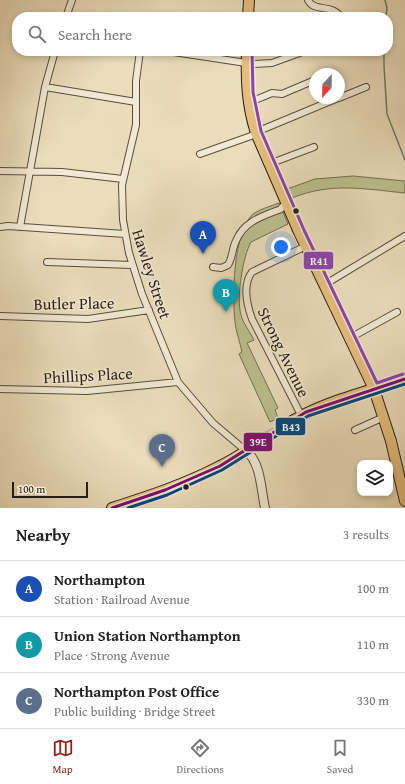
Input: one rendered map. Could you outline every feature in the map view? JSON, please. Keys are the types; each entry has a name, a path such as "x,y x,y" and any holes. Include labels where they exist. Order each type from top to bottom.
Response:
{"main road":[{"path":"248,12 249,0"},
{"path":"247,56 248,104 256,133 285,205 374,389 384,417 405,501"},
{"path":"284,426 301,415 324,405 405,379"},
{"path":"112,508 165,490 209,472 267,437"}],"street":[{"path":"68,12 72,0"},
{"path":"308,0 310,4 316,7 333,10 335,12"},
{"path":"20,226 45,87 54,56"},
{"name":"Hawley Street","path":"139,56 137,72 135,132 123,179 122,201 125,234 132,265 178,382 213,423 246,451"},
{"path":"200,56 246,63 272,63 291,56"},
{"path":"248,104 272,93 282,94 309,83"},
{"path":"45,87 136,102"},
{"path":"345,96 366,87"},
{"path":"200,154 256,133 325,104"},
{"path":"269,164 314,147"},
{"path":"0,171 62,172 123,179"},
{"path":"213,267 218,268 227,266 240,234 249,224 261,216 265,217 281,209 285,205"},
{"path":"0,227 20,226 125,234"},
{"path":"324,285 405,236"},
{"name":"Strong Avenue","path":"301,415 249,311 246,287 250,275 255,270 306,246"},
{"path":"46,262 132,265"},
{"name":"Butler Place","path":"0,316 88,319 149,310"},
{"path":"350,338 397,312"},
{"name":"Phillips Place","path":"0,390 87,391 178,382"},
{"path":"355,430 384,417"},
{"path":"246,451 252,456 256,465 265,508"}],"green space":[{"path":"353,176 405,181 405,193 334,188 306,193 292,198 287,189 315,179"},
{"path":"279,203 288,224 251,242 245,257 239,298 242,318 254,340 247,343 278,408 275,410 278,418 270,422 239,354 242,352 235,322 234,282 238,249 241,235 246,223 256,212"}],"waterway":[{"path":"385,0 387,12"},
{"path":"384,56 387,114 405,160"}],"tunnel":[{"path":"267,437 284,426"}],"transit line":[{"name":"R41","path":"252,56 253,92 261,131 304,230 377,383 403,374"},
{"name":"39E","path":"112,508 165,490 220,466 306,412 405,379"},
{"name":"B43","path":"128,508 167,495 222,470 308,416 405,384"}],"place":[{"name":"Northampton","path":"203,254"},
{"name":"Union Station Northampton","path":"226,312"},
{"name":"Northampton Post Office","path":"162,467"}]}
